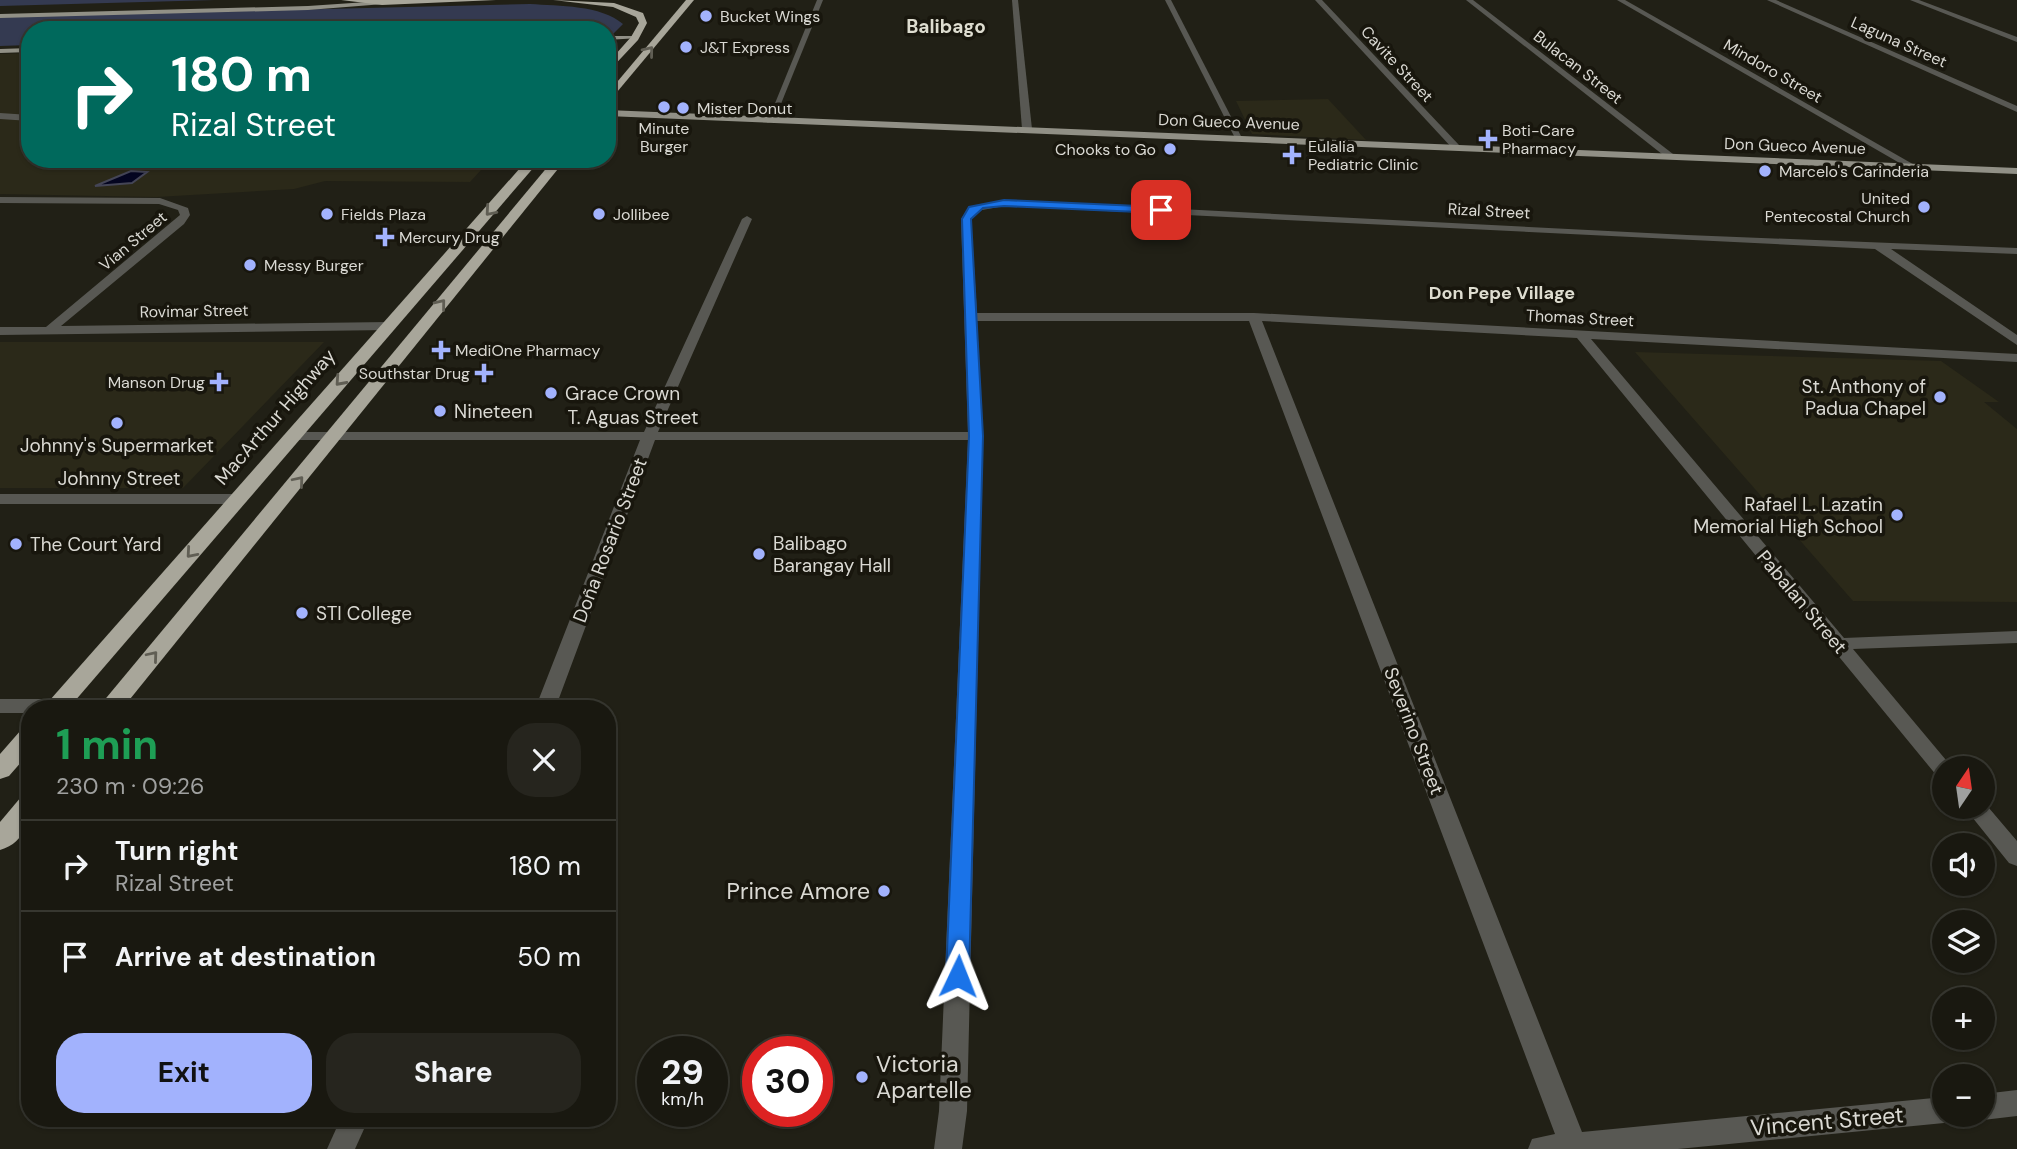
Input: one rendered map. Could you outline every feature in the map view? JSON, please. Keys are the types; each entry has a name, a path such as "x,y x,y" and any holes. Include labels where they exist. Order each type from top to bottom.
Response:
{"highway":[{"path":"345,0 382,3 492,0"},
{"path":"557,0 632,9 640,15 643,23 635,38 616,60"},
{"path":"616,90 690,0"},
{"name":"MacArthur Highway","path":"61,700 527,168"},
{"path":"116,700 553,168"},
{"path":"0,770 21,746"},
{"path":"0,840 21,815"}],"main road":[{"path":"0,10 194,5 239,0"},
{"path":"0,16 308,8 382,3"},
{"path":"616,38 635,38"},
{"path":"0,51 21,50"},
{"name":"Don Gueco Avenue","path":"616,113 2017,171"}],"street":[{"path":"771,121 820,0"},
{"path":"1015,0 1027,130"},
{"path":"1168,0 1240,138"},
{"name":"Cavite Street","path":"1318,0 1456,147"},
{"name":"Bulacan Street","path":"1469,0 1670,156"},
{"name":"Mindoro Street","path":"1620,0 1913,167"},
{"name":"Laguna Street","path":"1770,0 2017,109"},
{"path":"1913,0 2017,40"},
{"path":"0,116 21,117"},
{"name":"Vian Street","path":"0,200 150,200 184,208 185,215 180,222 48,331"},
{"name":"Rizal Street","path":"973,317 967,219 973,209 981,205 1004,203 2017,251"},
{"name":"Doña Rosario Street","path":"547,700 649,436 747,219"},
{"path":"1877,245 2017,341"},
{"path":"947,1149 953,1111 976,436 973,317"},
{"name":"Thomas Street","path":"973,317 1254,317 2017,358"},
{"name":"Severino Street","path":"1254,317 1573,1145"},
{"name":"Rovimar Street","path":"0,331 389,326"},
{"name":"Pabalan Street","path":"1581,335 1932,757"},
{"name":"T. Aguas Street","path":"290,436 976,436"},
{"name":"Johnny Street","path":"0,499 238,499"},
{"path":"1837,644 2017,637"},
{"path":"0,706 21,706"},
{"path":"1985,819 2017,856"},
{"path":"1995,1106 2017,1103"},
{"name":"Vincent Street","path":"1542,1149 1932,1111"},
{"path":"341,1149 351,1127"}],"shaded area":[{"path":"0,0 215,0 0,6"},
{"path":"530,4 592,10 623,24 616,31 616,21 21,21 21,45 0,46 0,17"},
{"path":"21,53 21,168 483,168 470,182 325,181 294,189 157,197 0,194 0,54"},
{"path":"1328,99 1366,140 1252,134 1236,101"},
{"path":"131,171 147,172 132,183 95,186"},
{"path":"0,342 324,342 183,488 0,488"},
{"name":"Rafael L. Lazatin Memorial High School","path":"1635,352 1941,361 1999,402 1984,402 2017,429 2017,602 1853,601"}],"place":[{"name":"Bucket Wings","path":"706,16"},
{"name":"J&T Express","path":"686,47"},
{"name":"Minute Burger","path":"664,107"},
{"name":"Mister Donut","path":"683,108"},
{"name":"Boti-Care Pharmacy","path":"1488,139"},
{"name":"Chooks to Go","path":"1170,149"},
{"name":"Eulalia Pediatric Clinic","path":"1292,155"},
{"name":"Marcelo's Carinderia","path":"1765,171"},
{"name":"United Pentecostal Church","path":"1924,207"},
{"name":"Fields Plaza","path":"327,214"},
{"name":"Jollibee","path":"599,214"},
{"name":"Mercury Drug","path":"385,237"},
{"name":"Messy Burger","path":"250,265"},
{"name":"MediOne Pharmacy","path":"441,350"},
{"name":"Southstar Drug","path":"484,373"},
{"name":"Manson Drug","path":"219,382"},
{"name":"Grace Crown","path":"551,393"},
{"name":"St. Anthony of Padua Chapel","path":"1940,397"},
{"name":"Nineteen","path":"440,411"},
{"name":"Johnny's Supermarket","path":"117,423"},
{"name":"Rafael L. Lazatin Memorial High School","path":"1897,515"},
{"name":"The Court Yard","path":"16,544"},
{"name":"Balibago Barangay Hall","path":"759,554"},
{"name":"STI College","path":"302,613"},
{"name":"Prince Amore","path":"884,891"},
{"name":"Victoria Apartelle","path":"862,1077"}],"district":[{"name":"Balibago","path":"946,26"},
{"name":"Don Pepe Village","path":"1502,293"}],"route":[{"path":"958,976 976,436 968,214 981,205 1004,203 1161,210"}]}
